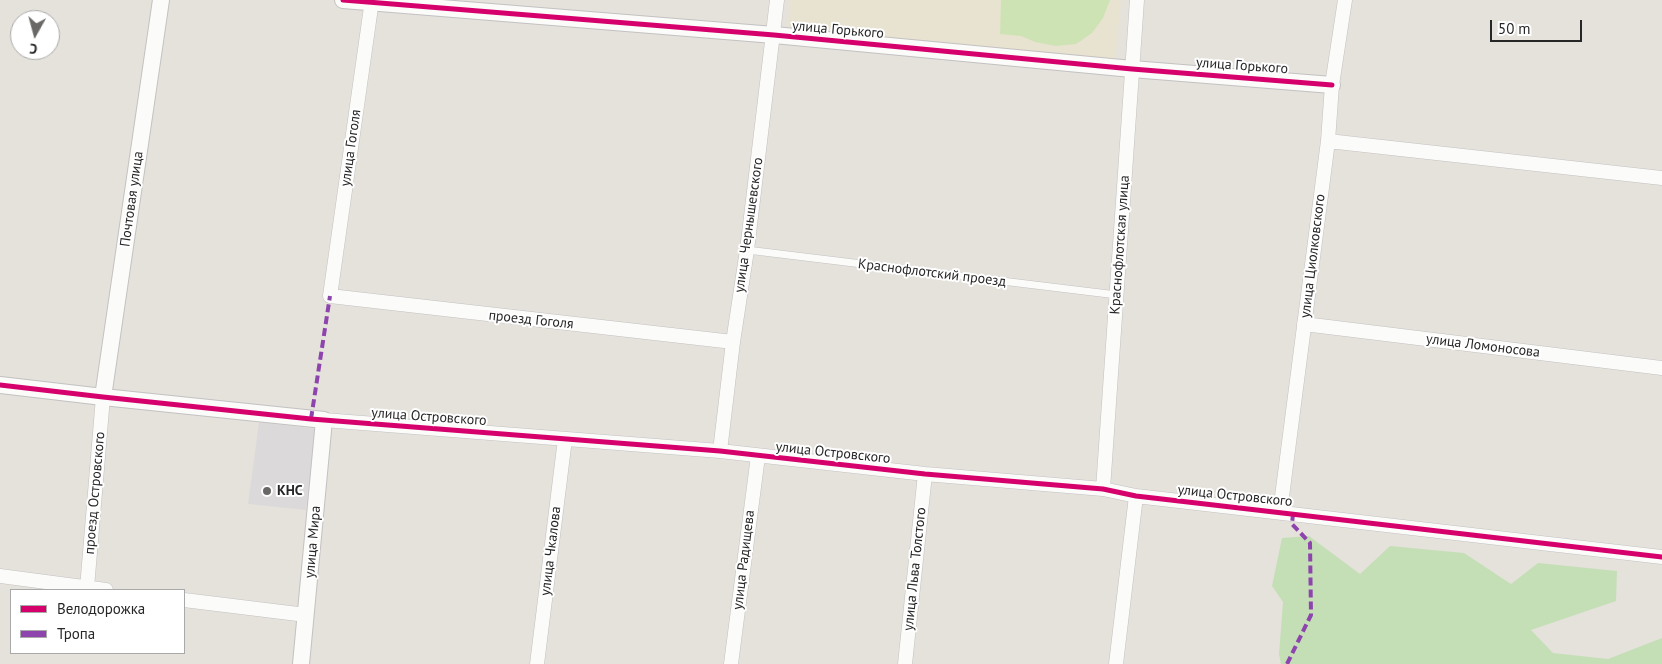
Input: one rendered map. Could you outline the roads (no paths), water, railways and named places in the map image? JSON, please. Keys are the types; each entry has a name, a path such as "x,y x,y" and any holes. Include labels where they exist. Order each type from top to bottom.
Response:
{"street":[{"name":"Почтовая улица","path":"102,397 161,0"},
{"name":"улица Горького","path":"343,0 774,35 1132,69 1332,84"},
{"name":"улица Чернышевского","path":"720,451 733,342 747,250 777,0"},
{"name":"Краснофлотская улица","path":"1103,489 1137,0"},
{"name":"улица Циолковского","path":"1280,512 1328,141 1332,84 1345,0"},
{"name":"улица Гоголя","path":"330,296 372,1"},
{"path":"1328,141 1662,178"},
{"name":"проезд Гоголя","path":"330,296 733,342"},
{"name":"улица Ломоносова","path":"1304,324 1662,368"},
{"name":"улица Островского","path":"0,385 324,420 720,451 925,474 1103,489 1136,496 1662,557"},
{"name":"проезд Островского","path":"87,588 102,397"},
{"name":"улица Мира","path":"301,664 324,420"},
{"name":"улица Чкалова","path":"537,664 565,439"},
{"name":"улица Радищева","path":"731,664 758,456"},
{"name":"улица Льва Толстого","path":"905,664 925,474"},
{"path":"1116,664 1136,496"},
{"path":"0,576 96,589"},
{"path":"185,600 306,615"}],"lane":[{"name":"Краснофлотский проезд","path":"747,250 1117,295"}],"place":[{"name":"КНС","path":"267,491"}]}
